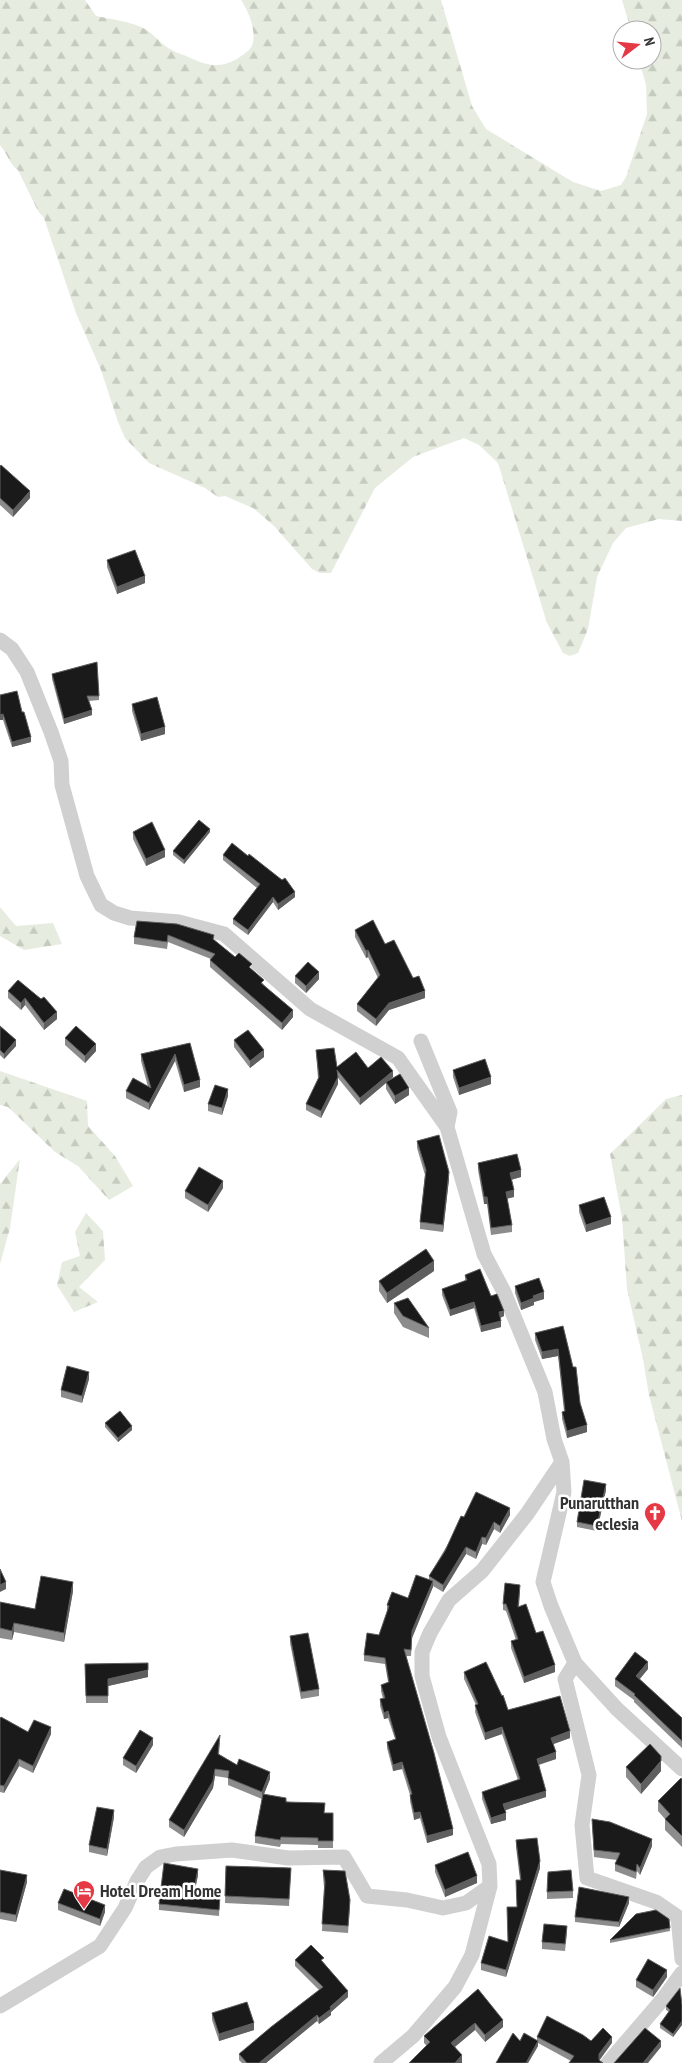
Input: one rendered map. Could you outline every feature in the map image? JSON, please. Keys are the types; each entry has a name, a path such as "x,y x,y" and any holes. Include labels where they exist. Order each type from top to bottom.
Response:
{"street":[{"path":"0,640 12,649 27,672 53,739 61,761 62,785 87,876 101,905 130,918 178,922 224,934 310,1009 398,1058 447,1127 484,1254 504,1292 545,1392 554,1439 562,1462 564,1492 543,1582 551,1606 575,1663 617,1708 682,1770"},
{"path":"421,1041 450,1112 447,1127"},
{"path":"381,2063 413,2036 455,1987 472,1955 490,1886 489,1864 439,1737 422,1676 422,1652 430,1633 449,1600 482,1571 527,1514 562,1462"},
{"path":"575,1663 565,1679 590,1775 582,1825 587,1878 656,1902 678,1918 682,1959"},
{"path":"0,2006 100,1946 125,1908 137,1881 146,1867 160,1857 232,1850 288,1858 344,1857 367,1896 407,1900 443,1908 466,1903 490,1886"},
{"path":"608,2063 663,1999 682,1973"}],"green space":[{"path":"0,0 85,0 96,16 141,27 174,51 203,63 218,65 233,61 249,50 252,45 254,39 252,25 241,0 441,0 472,106 486,129 573,182 601,191 621,185 626,177 647,114 646,85 642,70 662,70 662,20 628,20 622,0 682,0 682,521 659,519 626,528 613,543 597,577 588,629 578,653 570,656 563,653 547,623 498,463 479,445 464,438 413,457 375,488 331,573 320,573 312,569 274,526 253,508 225,496 218,497 205,488 149,463 125,438 101,370 76,313 44,218 38,211 18,170 0,145"},
{"path":"0,907 16,926 53,923 62,944 24,950 0,936"},
{"path":"0,1071 87,1101 88,1126 115,1156 133,1186 109,1200 78,1166 55,1152 8,1107 0,1105"},
{"path":"682,1095 682,1521 649,1395 627,1289 622,1218 610,1154 666,1099"},
{"path":"20,1159 10,1228 0,1264 0,1184"},
{"path":"86,1213 103,1231 105,1260 79,1287 98,1302 74,1312 57,1285 62,1262 80,1256 75,1232"}],"building":[{"path":"1,465 30,491 13,510 0,498"},
{"path":"135,550 145,576 117,587 107,560"},
{"path":"97,662 99,696 87,696 92,710 64,719 52,674"},
{"path":"17,691 31,737 12,742 3,714 0,715 0,695"},
{"path":"157,697 165,727 141,734 132,704"},
{"path":"199,820 210,829 184,860 173,851"},
{"path":"152,822 165,850 146,859 133,832"},
{"path":"232,843 282,880 285,878 295,892 278,904 273,897 248,930 233,919 260,884 223,855"},
{"path":"373,920 385,944 394,940 413,978 419,976 425,991 389,1003 376,1019 357,1004 380,975 368,950 366,951 355,930"},
{"path":"137,921 177,924 214,935 213,939 235,957 239,953 252,964 249,967 264,980 261,983 293,1010 282,1023 210,960 215,954 168,935 167,942 134,937"},
{"path":"308,962 319,972 306,986 295,976"},
{"path":"18,980 41,999 44,997 57,1012 44,1023 25,998 21,1003 8,991"},
{"path":"0,1026 16,1040 4,1054 0,1050"},
{"path":"76,1026 96,1044 85,1056 65,1038"},
{"path":"248,1030 264,1050 250,1061 234,1040"},
{"path":"190,1043 200,1080 184,1085 175,1054 149,1103 126,1091 133,1078 151,1088 141,1054"},
{"path":"334,1048 337,1067 356,1052 368,1068 381,1057 393,1071 360,1098 337,1070 338,1077 321,1111 306,1104 319,1077 316,1050"},
{"path":"485,1059 491,1077 459,1088 453,1070"},
{"path":"400,1074 409,1088 395,1096 386,1082"},
{"path":"215,1085 228,1089 222,1108 208,1104"},
{"path":"439,1135 449,1172 443,1225 420,1222 426,1170 417,1141"},
{"path":"517,1154 521,1170 510,1173 514,1190 506,1192 512,1225 491,1228 487,1197 484,1197 478,1163"},
{"path":"199,1167 223,1181 208,1205 185,1191"},
{"path":"604,1197 611,1217 586,1225 579,1205"},
{"path":"426,1249 434,1261 387,1293 379,1281"},
{"path":"480,1269 491,1296 497,1294 504,1311 499,1312 501,1321 481,1326 474,1302 450,1310 442,1289 467,1280 465,1275"},
{"path":"539,1278 544,1292 521,1303 515,1286"},
{"path":"408,1298 429,1328 403,1316 394,1303"},
{"path":"563,1326 573,1367 576,1367 580,1403 587,1425 567,1431 562,1412 565,1411 558,1349 542,1352 535,1333"},
{"path":"67,1366 89,1372 82,1396 61,1390"},
{"path":"120,1411 132,1426 118,1438 105,1423"},
{"path":"584,1480 606,1484 597,1526 577,1522"},
{"path":"476,1492 510,1508 500,1526 494,1522 486,1538 482,1537 476,1552 466,1547 443,1585 429,1576 445,1551 461,1516 464,1517"},
{"path":"0,1569 6,1582 0,1585"},
{"path":"416,1575 433,1581 412,1631 411,1650 404,1649 434,1753 453,1829 427,1836 420,1812 414,1813 410,1795 412,1794 402,1762 393,1765 387,1742 396,1739 388,1711 384,1713 380,1699 385,1698 381,1685 389,1682 385,1658 364,1655 367,1633 379,1635 392,1592 408,1598"},
{"path":"41,1576 73,1582 64,1633 14,1623 12,1631 0,1628 0,1602 35,1609"},
{"path":"505,1583 520,1585 518,1607 526,1604 536,1633 543,1631 555,1665 524,1677 511,1641 518,1639 506,1604 503,1604"},
{"path":"308,1633 319,1689 301,1692 290,1636"},
{"path":"635,1652 648,1662 636,1676 682,1718 682,1741 635,1694 615,1679"},
{"path":"486,1662 503,1695 508,1710 560,1696 570,1731 551,1738 556,1752 537,1759 546,1791 503,1804 506,1813 491,1818 482,1792 520,1779 502,1727 485,1733 475,1705 478,1704 464,1672"},
{"path":"148,1663 148,1670 108,1679 108,1696 86,1696 85,1664"},
{"path":"1,1717 28,1732 34,1720 51,1727 33,1766 19,1759 4,1786 0,1785"},
{"path":"140,1730 153,1738 136,1766 123,1758"},
{"path":"220,1735 218,1754 237,1765 239,1759 270,1772 262,1792 228,1778 229,1771 215,1769 213,1781 184,1830 169,1820"},
{"path":"650,1744 661,1756 661,1761 641,1784 626,1767"},
{"path":"681,1778 682,1836 665,1819 670,1814 658,1801"},
{"path":"263,1794 286,1798 286,1802 325,1803 324,1813 333,1813 333,1841 318,1841 318,1838 281,1837 280,1840 255,1836"},
{"path":"97,1807 114,1810 107,1849 89,1845"},
{"path":"592,1819 610,1822 652,1839 640,1868 637,1864 636,1872 615,1864 620,1853 594,1850"},
{"path":"537,1838 540,1861 506,1970 481,1963 489,1936 508,1942 507,1907 517,1907 516,1880 521,1880 516,1840"},
{"path":"468,1852 477,1876 445,1890 435,1865"},
{"path":"164,1863 198,1869 193,1894 220,1896 219,1910 159,1904"},
{"path":"226,1866 291,1868 289,1899 225,1896"},
{"path":"0,1870 27,1875 16,1915 0,1912"},
{"path":"323,1870 345,1871 350,1900 348,1926 322,1924 325,1882"},
{"path":"571,1870 573,1891 547,1892 548,1872"},
{"path":"579,1887 629,1897 619,1922 575,1917"},
{"path":"64,1889 105,1905 100,1919 58,1903"},
{"path":"656,1910 669,1919 670,1928 610,1940 636,1914"},
{"path":"544,1924 567,1926 565,1944 542,1942"},
{"path":"311,1945 324,1958 321,1960 348,1991 330,2007 331,2009 319,2018 317,2015 259,2063 247,2063 239,2054 323,1987 295,1960"},
{"path":"648,1959 667,1970 653,1990 636,1980"},
{"path":"680,1988 682,2021 673,2034 660,2024 670,2010 666,2006"},
{"path":"478,1989 503,2020 485,2035 475,2023 451,2043 462,2055 455,2063 409,2063 430,2042 424,2036"},
{"path":"247,2002 254,2023 219,2034 212,2013"},
{"path":"547,2016 591,2041 603,2028 612,2037 599,2054 599,2060 603,2063 569,2063 574,2056 537,2037"},
{"path":"645,2028 661,2041 643,2063 614,2063"},
{"path":"513,2033 520,2041 524,2033 538,2041 526,2063 496,2063"}],"place":[{"name":"Punarutthan eclesia","path":"655,1532"},
{"name":"Hotel Dream Home","path":"84,1910"}]}
